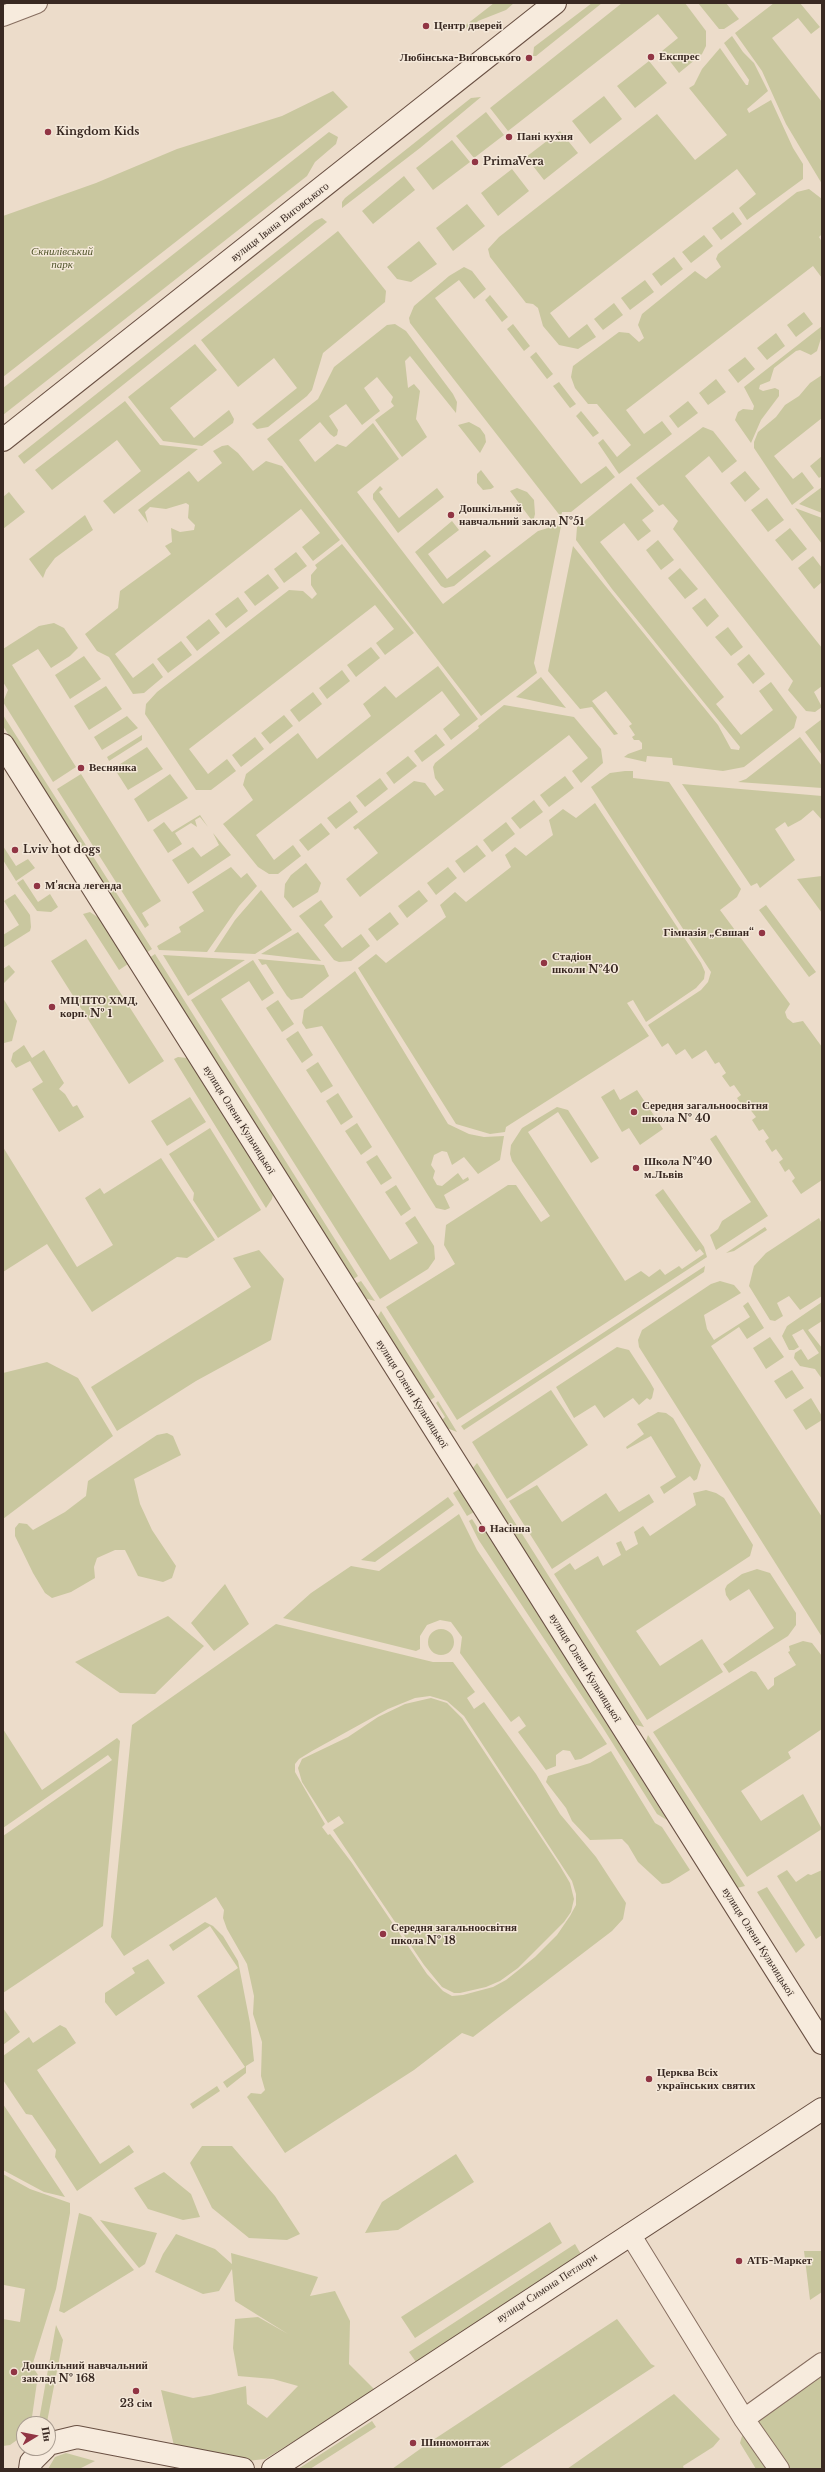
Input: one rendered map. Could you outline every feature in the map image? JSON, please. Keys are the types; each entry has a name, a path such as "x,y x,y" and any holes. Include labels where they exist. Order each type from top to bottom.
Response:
{"street":[{"path":"3,16 37,3"},
{"name":"вулиця Івана Виговського","path":"3,440 556,3"},
{"name":"вулиця Олени Кульчицької","path":"3,745 822,2043"},
{"name":"вулиця Симона Петлюри","path":"273,2469 822,2109"},
{"path":"630,2234 744,2419 779,2469"},
{"path":"744,2419 822,2363"},
{"path":"56,2442 77,2437 244,2469"}],"green space":[{"path":"494,3 514,3 506,10 478,21 472,28 462,28"},
{"path":"592,3 602,3 536,56 533,56 534,47"},
{"path":"622,3 685,3 706,31 706,46 702,54 679,73 662,51 678,38 658,14 508,131 490,108"},
{"path":"698,3 726,3 739,19 724,29 719,29"},
{"path":"774,3 800,3 820,27 811,34 798,18 772,38 822,102 822,184 786,124 762,71 735,33"},
{"path":"732,36 743,52 754,63 768,91 747,109 749,113 771,100 793,148 803,164 803,179 747,220 739,208 756,194 737,169 550,313 569,338 587,324 596,337 578,349 559,345 543,326 538,308 533,304 526,303 490,257 488,249 499,237 657,114 695,160 727,135 689,88 694,85 702,69 720,48 746,85 748,85 749,80 724,43"},
{"path":"649,61 667,83 635,108 617,86"},
{"name":"Скнилівський парк","path":"333,91 348,107 3,377 3,216 96,183 177,149 282,116"},
{"path":"604,96 622,119 590,144 572,121"},
{"path":"481,97 420,148 342,208 342,202 345,198 471,98"},
{"path":"486,112 504,135 474,158 456,136"},
{"path":"560,131 578,153 544,180 526,157"},
{"path":"329,132 338,137 336,144 315,162 307,176 3,415 3,388"},
{"path":"452,140 470,162 433,190 416,168"},
{"path":"512,169 529,191 498,216 481,193"},
{"path":"404,176 415,190 373,224 362,211"},
{"path":"809,189 822,199 822,234 819,237 822,242 822,278 813,266 626,410 644,434 662,421 672,434 619,474 598,443 603,439 617,457 631,445 597,404 588,404 575,388 571,377 573,366 619,332 629,333 639,342 644,338 638,325 642,314 695,271 706,279 721,267 716,259 718,254 797,192"},
{"path":"467,204 485,226 453,251 436,228"},
{"path":"733,212 742,224 721,240 712,228"},
{"path":"322,218 327,222 24,464 18,456 315,221"},
{"path":"338,231 386,291 385,302 323,353 312,390 307,396 268,427 257,429 252,424 297,388 274,358 238,387 201,340"},
{"path":"704,235 713,246 691,263 682,252"},
{"path":"419,241 437,264 411,282 397,279 387,267"},
{"path":"674,257 683,269 661,286 652,274"},
{"path":"464,267 472,271 486,289 474,299 459,280 435,298 581,484 606,466 615,477 571,512 562,512 561,517 410,323 409,318 414,306 449,276"},
{"path":"645,280 654,292 630,310 621,298"},
{"path":"490,295 508,317 502,322 485,300"},
{"path":"614,303 623,315 603,330 594,319"},
{"path":"804,312 813,324 796,337 787,325"},
{"path":"395,324 406,331 453,394 457,402 456,413 410,356 405,361 408,388 414,384 420,391 416,419 427,437 402,457 375,420 394,406 391,402 393,397 377,377 364,388 380,411 362,425 346,404 329,416 338,430 337,435 334,437 330,434 320,422 299,440 315,462 337,444 346,447 373,423 399,459 357,492 443,604 538,531 548,528 554,523 561,526 534,663 537,673 481,716 267,439 318,399 334,367 387,325"},
{"path":"513,324 530,346 524,351 507,329"},
{"path":"822,326 822,335 817,351 811,355 800,350 796,351 774,368 770,381 760,385 759,389 763,391 775,388 779,390 779,396 761,420 751,443 735,420 738,412 743,409 753,410 754,406 744,387"},
{"path":"776,333 785,346 767,360 757,348"},
{"path":"195,344 217,370 170,408 194,438 229,410 234,419 233,423 202,446 163,441 128,397"},
{"path":"536,352 553,374 547,379 530,357"},
{"path":"745,357 755,369 738,383 728,370"},
{"path":"822,375 822,418 774,456 793,479 802,472 814,488 792,505 754,448 754,442 758,432 776,417 785,405 799,396 810,383"},
{"path":"716,379 726,392 708,405 699,393"},
{"path":"559,382 576,404 570,408 553,386"},
{"path":"125,401 160,445 198,449 114,514 103,501 141,471 117,440 52,490 35,470"},
{"path":"688,401 698,413 678,428 669,416"},
{"path":"581,411 599,433 593,437 576,416"},
{"path":"469,422 480,428 485,435 486,442 480,453 458,425"},
{"path":"703,427 713,431 737,461 722,473 709,456 685,476 822,648 822,686 814,692 822,707 815,712 806,711 788,690 793,681 673,529 678,521 663,504 659,506 636,478"},
{"path":"228,445 238,453 253,471 266,461 282,466 340,540 313,561 302,547 320,533 301,509 115,654 133,678 153,663 163,677 144,693 133,694 109,657 97,651 85,634 118,608 120,591 171,554 165,546 172,542 171,528 180,532 194,530 195,525 188,518 189,505 186,503 166,509 150,507 145,512 148,523 138,510 189,471 198,482 222,463 213,451 222,446"},
{"path":"822,456 822,476 819,478 810,466"},
{"path":"481,470 494,487 491,489 483,490 477,483 477,474"},
{"path":"745,471 760,489 745,502 730,483"},
{"path":"631,483 654,511 642,520 651,531 638,541 624,523 600,542 724,697 716,704 741,735 773,710 759,691 771,682 797,717 794,728 744,767 723,771 673,765 672,758 647,756 646,762 624,757 642,749 642,743 639,740 634,740 632,737 635,735 629,726 632,724 606,691 592,701 618,734 614,735 592,707 580,709 548,671 573,546 718,725 731,749 739,750 740,747 612,589 576,540 577,527"},
{"path":"380,486 383,489 379,492 399,518 437,488 444,497 398,533 373,499 373,494"},
{"path":"822,487 822,513 799,504"},
{"path":"517,488 527,492 534,500 535,514 533,522 510,491"},
{"path":"9,492 25,512 3,529 3,497"},
{"path":"767,498 784,520 768,532 751,510"},
{"path":"795,508 822,518 822,544 812,531"},
{"path":"85,515 93,530 55,558 46,570 43,578 29,559"},
{"path":"452,521 459,530 428,554 447,579 485,550 491,556 454,586 445,588 441,586 415,552"},
{"path":"790,528 807,549 792,561 775,540"},
{"path":"658,540 674,560 661,570 646,550"},
{"path":"342,544 414,633 385,655 376,643 394,629 375,605 189,749 208,774 227,759 236,771 211,790 196,790 145,714 146,704 157,692 289,590 303,591 312,599 317,594 311,585 311,575 317,568 315,565"},
{"path":"296,552 307,566 284,583 274,569"},
{"path":"813,556 822,568 822,582 814,589 798,568"},
{"path":"680,568 698,589 685,599 668,578"},
{"path":"268,574 279,588 255,606 244,592"},
{"path":"238,597 248,611 226,628 215,614"},
{"path":"705,598 719,616 707,627 692,608"},
{"path":"209,619 220,633 197,651 186,637"},
{"path":"54,623 64,628 78,648 70,656 51,668 38,649 12,665 76,767 53,782 3,702 8,690 3,682 3,649 39,626"},
{"path":"728,627 743,647 731,656 715,637"},
{"path":"181,641 192,655 168,673 157,659"},
{"path":"371,647 380,658 356,677 347,665"},
{"path":"749,654 765,674 753,684 737,664"},
{"path":"84,656 101,679 70,699 55,675"},
{"path":"438,666 478,719 451,740 443,729 460,715 442,691 256,835 274,860 293,845 301,856 278,874 269,874 258,867 223,824 253,800 243,785 246,774 298,733 317,759 371,716 363,704 385,686 396,698"},
{"path":"342,670 350,681 327,699 319,688"},
{"path":"541,677 566,708 516,697"},
{"path":"106,686 122,709 89,730 74,706"},
{"path":"313,692 322,704 299,722 290,710"},
{"path":"504,705 574,717 601,749 603,763 581,783 572,771 588,758 569,735 360,897 346,879 378,853 358,828 355,830 353,827 414,781 425,783 435,796 444,790 435,778 433,767 435,763 479,728 478,726"},
{"path":"3,715 152,949 146,953 3,726"},
{"path":"284,715 293,726 270,744 261,733"},
{"path":"127,716 138,728 102,750 94,737"},
{"path":"822,719 822,755 805,732"},
{"path":"436,734 445,745 422,762 414,751"},
{"path":"142,735 142,740 109,761 107,757"},
{"path":"255,737 264,749 241,767 232,755"},
{"path":"800,737 822,766 822,788 738,782 746,779"},
{"path":"147,747 163,769 128,790 114,768"},
{"path":"408,756 417,766 394,784 386,773"},
{"path":"633,771 633,778 669,782 741,889 737,897 720,910 790,1004 785,1012 787,1018 793,1023 803,1021 822,1047 822,1180 801,1194 792,1181 795,1178 789,1169 785,1172 779,1162 783,1159 776,1149 772,1152 765,1141 769,1138 763,1129 759,1131 752,1120 756,1117 749,1108 745,1110 737,1098 741,1095 734,1085 730,1087 722,1076 726,1073 719,1062 715,1064 706,1050 692,1059 685,1049 676,1055 668,1043 662,1047 648,1025 701,990 708,982 711,972 591,787 610,773"},
{"path":"81,774 161,901 142,913 149,925 145,928 57,789"},
{"path":"170,774 188,798 148,822 134,799"},
{"path":"565,776 574,788 549,807 540,795"},
{"path":"380,778 388,789 365,807 356,796"},
{"path":"682,784 822,796 822,820 813,810 801,820 788,827 785,822 775,829 795,860 760,888 757,883 751,886"},
{"path":"534,800 543,812 520,829 511,818"},
{"path":"350,801 358,812 336,829 327,818"},
{"name":"Стадіон школи №40","path":"595,803 701,963 705,972 704,979 696,988 646,1022 633,1000 627,1003 649,1036 506,1127 505,1132 490,1134 456,1124 358,968 376,954 386,963 446,917 440,905 455,892 466,902 511,867 505,855 515,847 526,856 553,835 549,820 563,809 576,818"},
{"path":"200,815 208,827 200,817 195,820 197,827 191,823 175,833 182,844 168,853 153,830 164,822 172,832"},
{"path":"506,822 515,834 492,852 483,840"},
{"path":"321,823 330,834 308,851 299,840"},
{"path":"213,833 231,855 188,884 172,860 193,847 201,857 219,845"},
{"path":"477,845 486,856 464,873 455,861"},
{"path":"3,846 16,866 28,859 35,868 16,881 3,860"},
{"path":"306,863 321,883 318,892 293,908 284,897 285,884 291,875"},
{"path":"231,867 241,878 247,873 257,886 239,906 207,952 159,950 157,946 181,932 179,927 204,911 192,892"},
{"path":"448,867 457,878 436,895 427,883"},
{"path":"822,876 822,913 797,879"},
{"path":"23,879 38,902 50,894 58,907 51,912 37,911 17,883"},
{"path":"261,890 292,930 255,954 214,952 235,920"},
{"path":"419,890 428,901 407,918 398,906"},
{"path":"15,894 30,915 31,927 30,931 3,948 3,935 19,925 4,901"},
{"path":"321,900 333,917 324,925 342,948 361,934 370,946 351,961 339,962 334,960 299,916"},
{"path":"766,905 816,972 809,977 759,910"},
{"path":"90,912 99,918 128,964 119,970 83,914"},
{"path":"390,912 399,924 377,941 368,929"},
{"path":"298,932 321,961 261,954"},
{"path":"86,939 164,1061 129,1084 51,961"},
{"path":"155,954 358,1276 352,1280 149,958"},
{"path":"163,955 245,960 188,996"},
{"path":"258,959 324,965 329,976 302,998 291,1000 266,964 262,965"},
{"path":"253,960 274,993 262,1001 249,981 221,999 390,1260 418,1243 405,1223 415,1216 434,1246 435,1259 428,1269 380,1299 191,1000"},
{"path":"9,965 15,972 3,984 3,969"},
{"path":"355,971 448,1124 469,1134 484,1137 504,1136 500,1160 478,1174 464,1157 452,1165 447,1152 442,1151 434,1155 431,1165 435,1171 433,1178 437,1185 442,1186 458,1173 463,1180 468,1177 469,1180 444,1195 450,1208 445,1210 436,1208 322,1026 306,1029 302,1023 304,1010"},
{"path":"3,998 17,1021 12,1041 4,1043"},
{"path":"278,1000 294,1024 282,1032 266,1008"},
{"path":"298,1031 313,1055 302,1063 286,1039"},
{"path":"24,1045 32,1058 44,1050 64,1083 59,1089 65,1094 73,1107 77,1105 84,1117 59,1132 32,1089 43,1082 30,1061 16,1068 11,1061 13,1053"},
{"path":"178,1057 187,1058 273,1194 272,1199 266,1208 174,1059"},
{"path":"318,1062 333,1086 321,1093 306,1070"},
{"path":"614,1089 620,1100 637,1090 663,1129 640,1145 629,1128 622,1132 601,1097"},
{"path":"338,1093 353,1117 341,1125 326,1101"},
{"path":"190,1097 206,1122 167,1146 151,1121"},
{"path":"557,1107 568,1110 599,1158 591,1163 558,1112 528,1132 625,1281 641,1271 649,1277 660,1269 665,1275 679,1266 682,1269 704,1254 700,1249 696,1252 655,1195 663,1189 704,1247 707,1257 457,1420 386,1307 455,1264 444,1245 446,1225 508,1185 516,1185 541,1222 550,1216 512,1161 510,1154 511,1145 522,1128"},
{"path":"357,1123 372,1147 361,1155 345,1131"},
{"path":"210,1128 261,1210 218,1238 193,1200 194,1193 169,1154"},
{"path":"716,1135 768,1216 716,1250 710,1235 718,1229 722,1221 751,1202 710,1139"},
{"path":"3,1147 77,1267 113,1245 85,1198 100,1188 104,1194 161,1158 215,1240 187,1258 177,1257 92,1312 47,1244 3,1272"},
{"path":"377,1155 392,1178 381,1185 366,1162"},
{"path":"396,1185 411,1209 401,1216 385,1192"},
{"path":"819,1218 822,1224 822,1296 800,1310 789,1296 777,1303 783,1316 775,1321 770,1320 749,1286 754,1266 766,1253"},
{"path":"765,1227 767,1230 734,1251 726,1253"},
{"path":"259,1250 284,1279 271,1340 196,1381 117,1431 91,1387 251,1287 233,1258"},
{"path":"705,1266 704,1272 464,1430 461,1426"},
{"path":"361,1281 375,1301 364,1298 355,1284"},
{"path":"720,1281 734,1285 741,1293 704,1315 707,1329 714,1340 750,1317 743,1306 748,1302 764,1328 747,1339 739,1327 711,1346 822,1517 822,1637 639,1347 638,1340 642,1330 711,1284"},
{"path":"822,1302 822,1321 808,1330 822,1348 822,1379 815,1369 800,1366 794,1358 795,1353 801,1349 808,1360 819,1353 803,1329 792,1335 799,1347 794,1350 789,1350 782,1336 787,1326"},
{"path":"381,1311 435,1397 429,1401 379,1321 378,1316"},
{"path":"770,1337 784,1357 766,1369 753,1348"},
{"path":"617,1347 629,1350 654,1389 652,1398 650,1400 647,1398 639,1405 633,1398 604,1418 595,1405 574,1418 556,1387"},
{"path":"47,1362 78,1378 113,1436 3,1519 3,1373"},
{"path":"792,1370 804,1388 786,1399 774,1381"},
{"path":"551,1390 588,1445 507,1499 472,1442"},
{"path":"811,1398 822,1416 822,1420 806,1430 793,1410"},
{"path":"438,1401 457,1432 447,1428 441,1421 445,1417 436,1403"},
{"path":"658,1412 666,1413 673,1418 701,1465 697,1479 694,1481 690,1476 664,1494 660,1487 676,1477 651,1436 627,1449 626,1447 644,1434 637,1424"},
{"path":"167,1433 173,1436 181,1455 134,1479 140,1504 152,1530 176,1566 172,1578 163,1582 138,1576 125,1550 115,1550 97,1558 94,1567 95,1578 71,1592 52,1598 45,1593 33,1573 15,1536 15,1528 19,1523 27,1524 33,1530 65,1512 86,1496 88,1481 157,1435"},
{"path":"477,1463 644,1727 636,1725 632,1721 473,1468"},
{"path":"537,1485 562,1522 606,1493 619,1512 649,1494 654,1502 552,1569 509,1501"},
{"path":"459,1489 474,1512 467,1516 453,1493"},
{"path":"706,1490 716,1493 724,1498 753,1545 750,1556 636,1631 660,1666 702,1639 723,1672 647,1720 554,1574 570,1563 575,1570 598,1556 603,1566 621,1555 616,1543 621,1541 626,1551 638,1544 634,1532 643,1526 650,1536 696,1505 693,1493"},
{"path":"448,1497 454,1505 375,1562 361,1560"},
{"path":"459,1514 477,1550 607,1744 581,1759 575,1760 570,1751 563,1750 556,1755 556,1766 546,1770 518,1732 526,1726 519,1716 511,1722 460,1653 462,1637 451,1622 440,1620 427,1625 420,1636 420,1649 416,1651 283,1618 311,1593 351,1566 379,1571"},
{"path":"472,1519 481,1533 485,1530 667,1820 657,1814 603,1728 478,1539 469,1521"},
{"path":"757,1569 770,1573 796,1613 796,1625 788,1636 729,1673 723,1664 774,1628 749,1589 730,1601 726,1595 725,1589 727,1585 742,1574"},
{"path":"225,1584 249,1624 214,1651 191,1623"},
{"path":"168,1616 204,1646 155,1694 120,1693 75,1662"},
{"path":"276,1624 433,1662 453,1662 475,1692 467,1698 474,1709 484,1702 536,1774 560,1814 596,1857 626,1903 623,1919 612,1931 473,2037 462,2033 414,2070 285,2153 247,2097 251,2093 261,2094 265,2090 261,2076 262,2042 253,2014 254,1996 247,1964 227,1929 223,1918 224,1910 216,1897 124,1956 111,1937 132,1725","holes":["430,1696 447,1701 464,1716 572,1881 576,1894 576,1905 570,1916 557,1935 535,1957 506,1980 493,1987 463,1995 452,1996 443,1991 427,1974 352,1863 330,1834 328,1835 322,1827 325,1824 295,1772 295,1764 299,1759 388,1709 415,1698"]},
{"path":"441,1629 450,1633 454,1642 450,1651 441,1655 432,1651 428,1642 432,1633"},
{"path":"803,1641 812,1643 822,1656 822,1729 788,1752 791,1758 741,1791 761,1821 803,1794 822,1829 747,1877 653,1732 751,1671 756,1672 768,1690 774,1685 774,1678 796,1665 788,1652 790,1651 789,1646"},
{"path":"431,1698 447,1703 462,1718 560,1866 570,1883 574,1899 571,1912 564,1922 518,1968 500,1981 486,1987 460,1993 454,1993 442,1987 424,1965 333,1830 344,1823 339,1816 328,1823 302,1782 298,1768 302,1759 348,1737 378,1717 405,1704"},
{"path":"3,1729 42,1790 117,1738 120,1741 103,1926 3,1993 3,1836 112,1760 108,1755 3,1828"},
{"path":"648,1735 745,1886 737,1888 645,1744"},
{"path":"611,1751 655,1823 662,1827 690,1870 669,1883 662,1884 638,1862 628,1845 622,1839 590,1840 572,1821 566,1808 546,1782 548,1776 590,1763"},
{"path":"787,1870 796,1882 808,1874 811,1875 822,1870 822,1935 816,1939 777,1876"},
{"path":"767,1887 805,1945 796,1953 757,1892"},
{"path":"205,1922 213,1926 223,1936 238,1961 250,2023 254,2061 246,2066 246,2073 227,2088 223,2082 245,2067 197,1996 238,1968 210,1926 173,1951 169,1945"},
{"path":"148,1959 165,1983 116,2016 105,2002 105,1993 135,1973 132,1968"},
{"path":"3,2008 20,2032 3,2045"},
{"path":"60,2025 66,2028 76,2043 37,2070 100,2164 129,2145 134,2152 77,2191 55,2157 56,2150 32,2115 26,2114 3,2080 3,2056 29,2037 33,2043"},
{"path":"217,2086 220,2091 193,2109 190,2104"},
{"path":"3,2104 65,2197 44,2192 3,2170"},
{"path":"202,2146 232,2146 275,2196 300,2234 287,2240 249,2238 212,2208 190,2163"},
{"path":"456,2154 474,2182 398,2230 365,2233 382,2202"},
{"path":"164,2172 191,2194 200,2217 183,2220 148,2209 134,2188"},
{"path":"3,2174 30,2189 70,2203 70,2213 56,2289 32,2366 38,2375 32,2416 16,2416 16,2441 10,2445 3,2446 3,2319 20,2322 25,2289 4,2285 3,2292"},
{"path":"79,2213 91,2217 134,2270 64,2313 59,2311"},
{"path":"100,2220 157,2233 145,2264 139,2268"},
{"path":"550,2222 562,2243 415,2338 401,2317"},
{"path":"176,2234 215,2249 232,2264 231,2253 318,2277 310,2296 335,2291 350,2321 349,2364 374,2389 337,2415 265,2459 247,2461 175,2450 161,2390 193,2398 246,2386 247,2404 267,2418 298,2386 273,2379 238,2376 233,2348 235,2319 258,2317 288,2334 235,2301 232,2269 219,2291 203,2294 155,2272 163,2254"},
{"path":"575,2244 582,2256 416,2362 409,2352"},
{"path":"804,2251 822,2251 822,2292 810,2300"},
{"path":"617,2319 651,2364 655,2366 498,2469 392,2469 430,2442"},
{"path":"56,2325 63,2340 48,2416 40,2416"},
{"path":"822,2356 822,2469 756,2469 740,2443 750,2408"},
{"path":"674,2394 720,2439 713,2447 683,2466 684,2469 567,2469"},
{"path":"372,2421 376,2427 310,2469 298,2469"},
{"path":"66,2453 95,2461 79,2469 48,2469 55,2457"}],"place":[{"name":"Центр дверей","path":"426,26"},
{"name":"Експрес","path":"651,57"},
{"name":"Любінська-Виговського","path":"529,58"},
{"name":"Kingdom Kids","path":"48,132"},
{"name":"Пані кухня","path":"509,137"},
{"name":"PrimaVera","path":"475,162"},
{"name":"Дошкільний навчальний заклад №51","path":"451,515"},
{"name":"Веснянка","path":"81,768"},
{"name":"Lviv hot dogs","path":"15,850"},
{"name":"М'ясна легенда","path":"37,886"},
{"name":"Гімназія „Євшан“","path":"762,933"},
{"name":"Стадіон школи №40","path":"544,963"},
{"name":"МЦ ПТО ХМД, корп. № 1","path":"52,1007"},
{"name":"Середня загальноосвітня школа № 40","path":"634,1112"},
{"name":"Школа №40 м.Львів","path":"636,1168"},
{"name":"Насінна","path":"482,1529"},
{"name":"Середня загальноосвітня школа № 18","path":"383,1934"},
{"name":"Церква Всіх українських святих","path":"649,2079"},
{"name":"АТБ-Маркет","path":"739,2261"},
{"name":"Дошкільний навчальний заклад № 168","path":"14,2372"},
{"name":"23 сім","path":"136,2391"},
{"name":"Шиномонтаж","path":"413,2443"}]}
